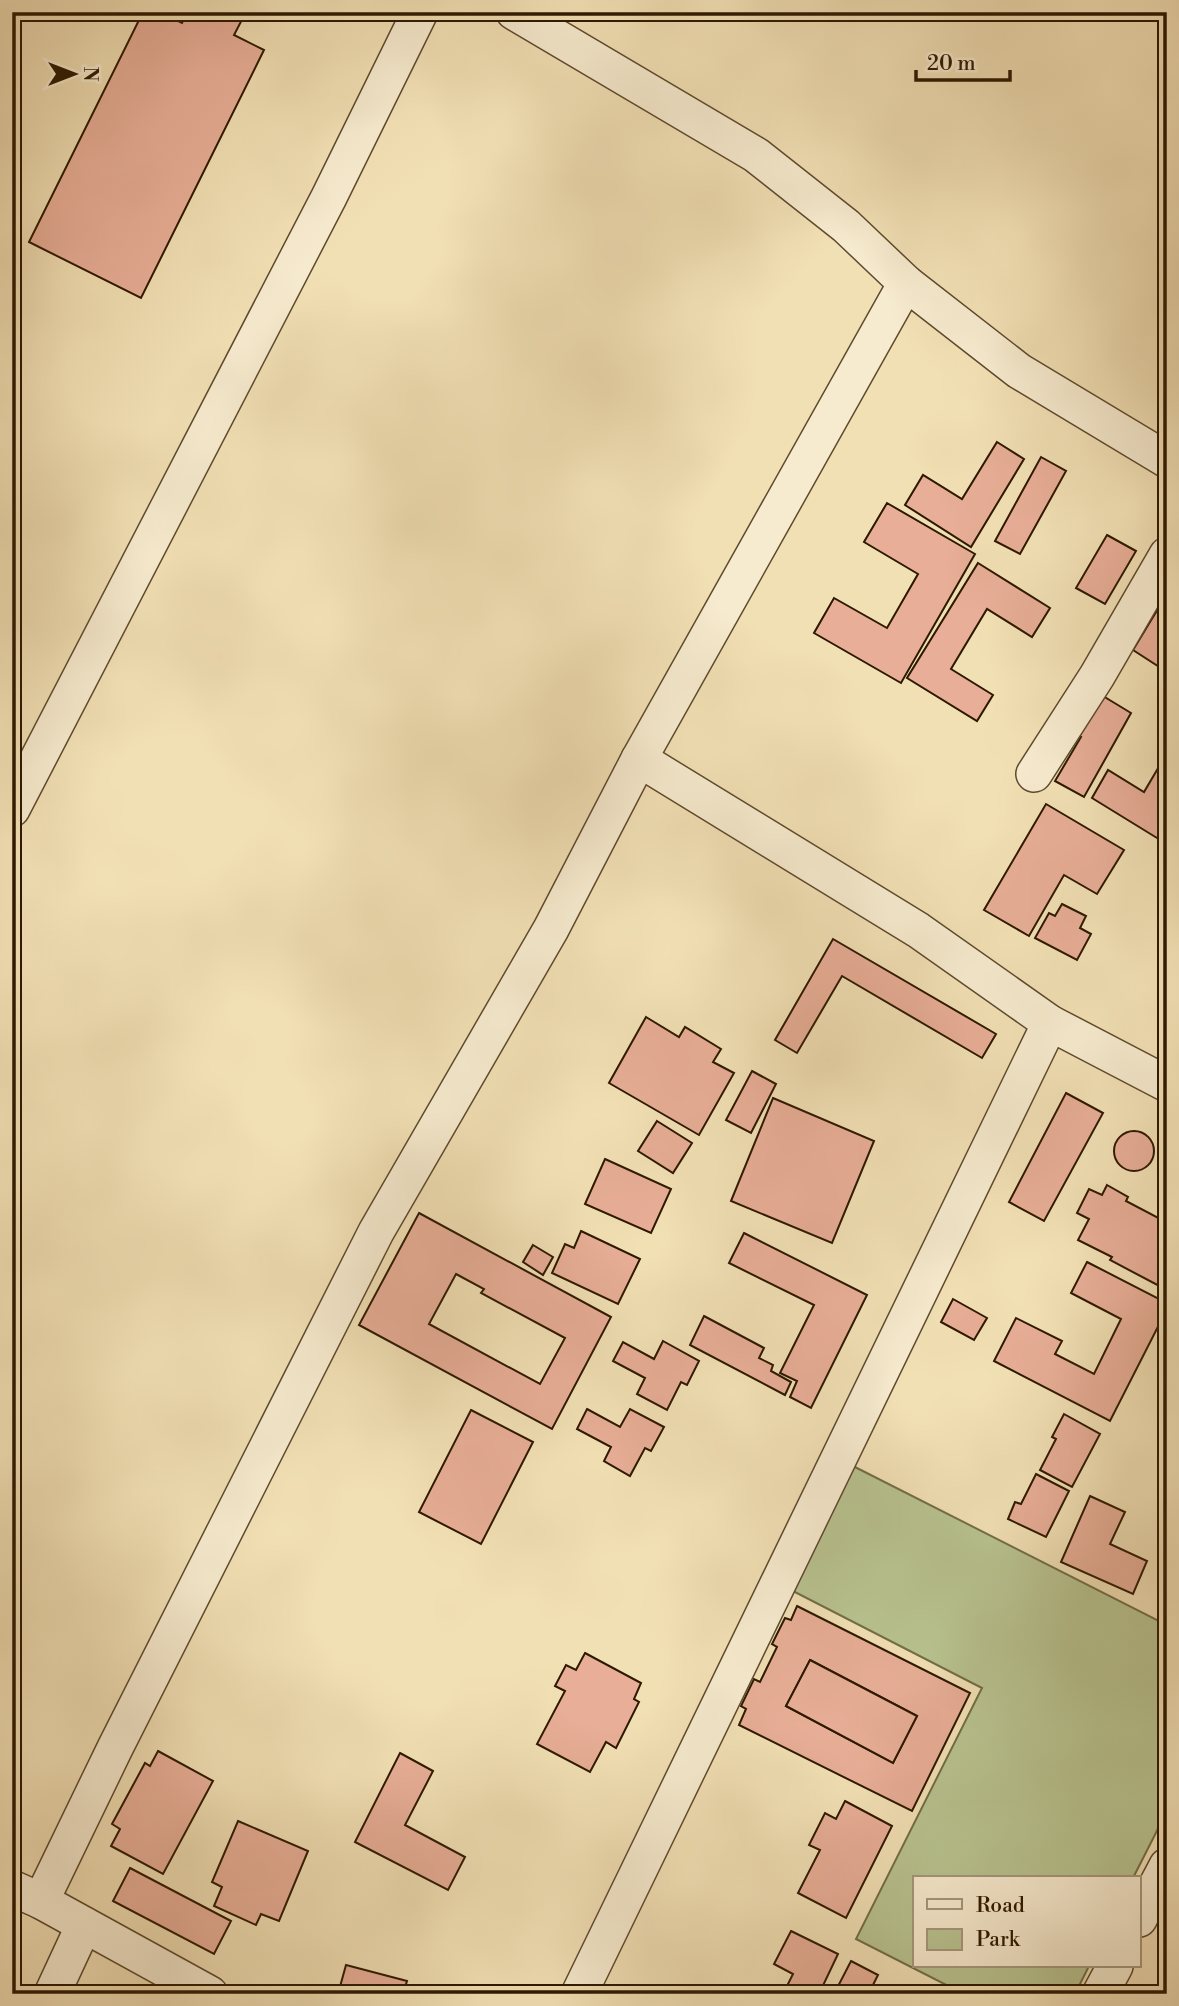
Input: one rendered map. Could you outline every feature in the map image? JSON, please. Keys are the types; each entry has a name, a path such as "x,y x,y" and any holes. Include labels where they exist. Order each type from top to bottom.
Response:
{"street":[{"path":"12,809 329,197 420,12"},
{"path":"514,12 756,155 846,226 906,283 1018,371 1167,460"},
{"path":"209,1994 26,1895 121,1735 376,1232 551,929 639,759 906,283"},
{"path":"1034,774 1110,654 1167,555"},
{"path":"639,759 918,930 1050,1023 1167,1084"},
{"path":"579,1994 1050,1023"},
{"path":"1140,1917 1167,1866"},
{"path":"52,1994 84,1925"},
{"path":"1100,1994 1114,1968"}],"green space":[{"path":"851,1465 1167,1625 1167,1811 1134,1876 913,1876 913,1968 1088,1968 1075,1994 964,1994 856,1939 982,1688 789,1589"}],"building":[{"path":"143,12 160,12 182,23 187,12 246,12 234,35 264,50 141,298 29,242"},
{"path":"997,442 1024,459 971,547 905,505 923,475 962,499"},
{"path":"1041,457 1066,471 1020,554 995,541"},
{"path":"887,503 975,554 901,683 814,633 834,598 887,628 918,574 864,542"},
{"path":"1107,535 1136,551 1105,604 1076,588"},
{"path":"978,563 1050,608 1032,637 987,609 951,669 993,695 977,721 907,678"},
{"path":"1167,594 1167,672 1133,650"},
{"path":"1103,696 1131,713 1084,797 1055,781 1081,737 1072,732"},
{"path":"1167,753 1167,822 1157,838 1092,798 1108,770 1144,792"},
{"path":"1046,804 1124,850 1097,894 1064,875 1029,936 984,910"},
{"path":"1062,904 1086,916 1080,928 1091,934 1077,960 1035,938 1049,913 1055,916"},
{"path":"833,939 996,1034 982,1058 842,976 797,1053 775,1040"},
{"path":"646,1017 679,1037 685,1027 721,1049 713,1062 734,1073 699,1135 609,1083"},
{"path":"752,1071 776,1084 751,1133 726,1120"},
{"path":"1066,1093 1103,1113 1044,1221 1009,1202"},
{"path":"773,1098 874,1141 832,1243 731,1201"},
{"path":"657,1121 692,1143 673,1173 638,1151"},
{"path":"1134,1131 1142,1132 1148,1137 1153,1143 1153,1159 1148,1165 1142,1170 1134,1171 1126,1170 1120,1165 1115,1159 1114,1151 1115,1143 1120,1137 1126,1132"},
{"path":"605,1159 671,1189 651,1233 585,1204"},
{"path":"1107,1185 1128,1197 1126,1201 1162,1220 1167,1216 1167,1290 1078,1240 1089,1219 1077,1213 1089,1189 1102,1195"},
{"path":"419,1213 611,1317 552,1429 359,1325","holes":["456,1274 484,1289 481,1293 565,1338 540,1384 429,1324"]},
{"path":"581,1231 640,1259 618,1304 552,1273 565,1244 574,1248"},
{"path":"744,1233 867,1295 811,1408 790,1397 797,1381 780,1373 814,1305 729,1263"},
{"path":"533,1245 553,1257 543,1275 523,1262"},
{"path":"1087,1262 1167,1303 1167,1309 1110,1421 994,1361 1016,1318 1062,1341 1055,1354 1094,1374 1121,1319 1071,1293"},
{"path":"953,1299 987,1318 974,1340 941,1322"},
{"path":"704,1316 764,1348 759,1358 773,1365 771,1371 791,1382 785,1395 690,1345"},
{"path":"663,1341 699,1361 687,1385 681,1382 667,1410 637,1394 645,1378 613,1361 623,1342 654,1359"},
{"path":"587,1409 620,1427 630,1409 664,1427 651,1451 645,1448 630,1476 604,1461 611,1447 577,1429"},
{"path":"471,1410 533,1442 481,1544 419,1512"},
{"path":"1064,1414 1100,1434 1072,1487 1040,1470 1056,1439 1052,1437"},
{"path":"1036,1474 1069,1491 1046,1537 1008,1519 1015,1502 1021,1504"},
{"path":"1090,1496 1125,1512 1110,1544 1147,1561 1133,1594 1061,1562"},
{"path":"797,1606 970,1693 912,1811 739,1725 746,1709 741,1706 754,1679 760,1682 777,1647 772,1644 785,1618 791,1620","holes":["810,1660 917,1716 893,1763 786,1706"]},
{"path":"585,1653 641,1683 634,1699 639,1702 616,1748 606,1742 590,1772 537,1744 565,1691 555,1686 566,1665 576,1670"},
{"path":"810,1660 917,1716 893,1763 786,1706"},
{"path":"158,1751 213,1781 163,1874 111,1846 120,1829 112,1824 145,1763 150,1766"},
{"path":"400,1753 433,1771 405,1825 465,1857 448,1890 355,1842"},
{"path":"845,1801 892,1826 846,1918 798,1893 820,1850 809,1845 825,1813 836,1819"},
{"path":"238,1821 308,1851 279,1921 261,1914 256,1925 214,1906 222,1887 212,1882"},
{"path":"130,1868 231,1921 214,1954 113,1901"},
{"path":"791,1931 838,1954 819,1994 783,1994 793,1974 774,1964"},
{"path":"851,1961 878,1975 871,1989 879,1992 878,1994 834,1994"},
{"path":"346,1965 407,1981 403,1994 338,1994"}]}
